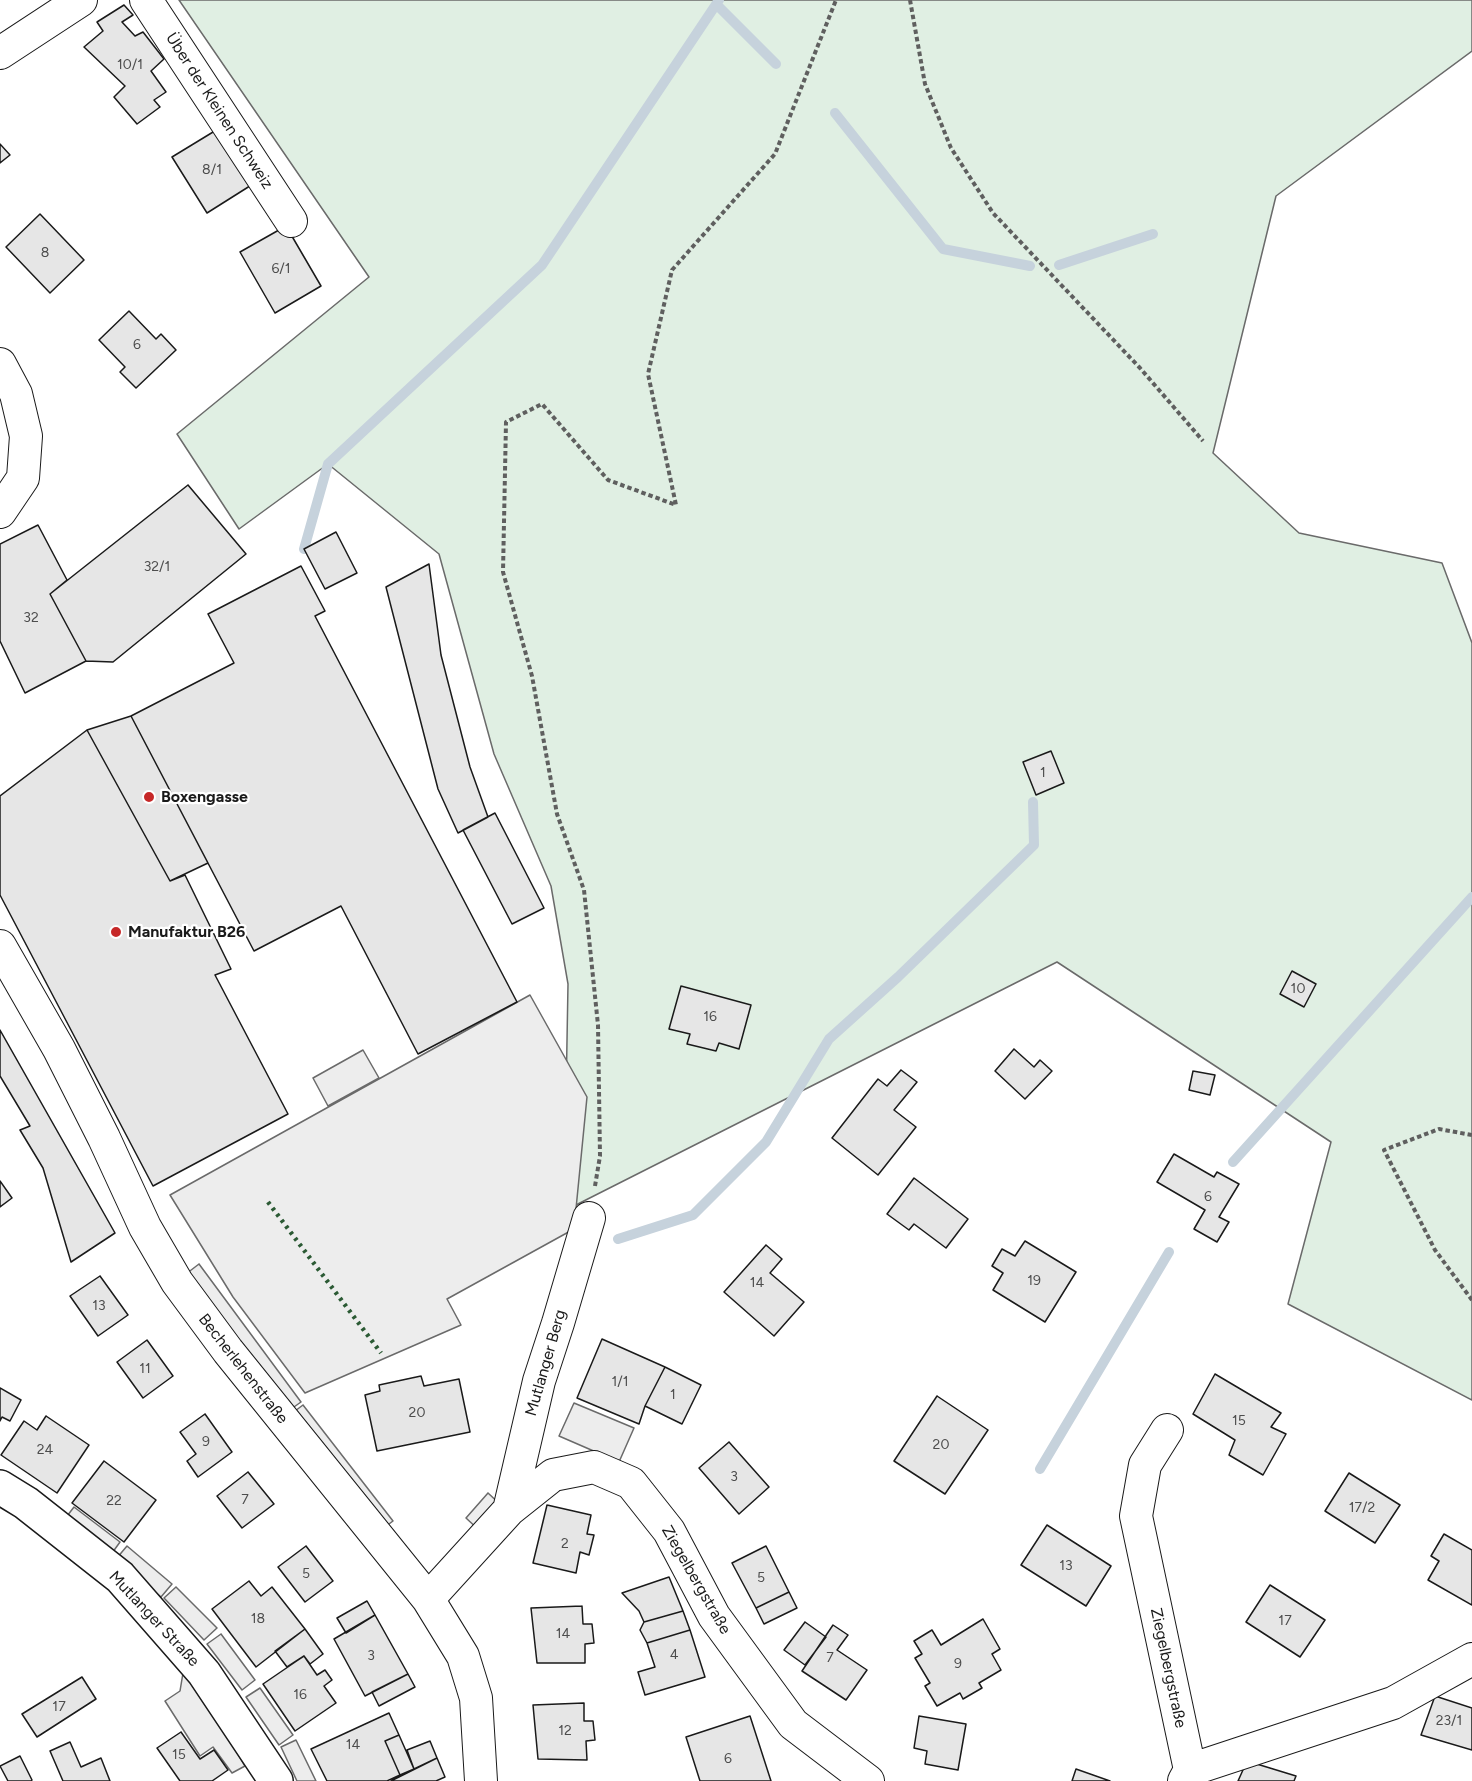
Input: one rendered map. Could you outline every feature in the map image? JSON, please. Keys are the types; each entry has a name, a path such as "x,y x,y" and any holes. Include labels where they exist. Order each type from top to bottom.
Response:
{"main road":[{"name":"Mutlanger Straße","path":"0,1487 26,1503 120,1577 204,1673 276,1781"}],"street":[{"path":"0,53 81,0"},
{"name":"Über der Kleinen Schweiz","path":"146,0 291,221"},
{"path":"0,364 16,394 26,436 23,478 0,512"},
{"name":"Becherlehenstraße","path":"0,946 58,1049 104,1138 144,1227 177,1282 228,1351 428,1599 463,1656 476,1698 482,1781"},
{"name":"Mutlanger Berg","path":"509,1510 538,1381 589,1218"},
{"name":"Ziegelbergstraße","path":"1167,1430 1145,1465 1136,1516 1187,1776 1393,1703 1472,1659"},
{"name":"Ziegelbergstraße","path":"428,1599 509,1510 553,1474 594,1467 631,1483 669,1531 714,1616 793,1724 868,1781"}],"path":[{"path":"589,1218 600,1156 600,1132 598,1025 584,890 557,814 532,676 503,572 506,422 542,404 608,480 676,504 648,374 672,270 775,154 836,0"},
{"path":"910,0 925,84 951,148 993,213 1140,368 1203,441"},
{"path":"1472,1135 1439,1129 1384,1150 1435,1250 1472,1300"}],"green space":[{"path":"179,0 1472,0 1472,51 1276,196 1213,453 1299,533 1442,563 1472,643 1472,1400 1288,1304 1331,1142 1057,962 564,1211 568,984 551,886 494,754 439,554 328,464 239,529 177,434 369,277"}],"shaded area":[{"path":"530,995 587,1097 574,1229 447,1299 461,1325 305,1393 233,1297 170,1195"},
{"path":"363,1050 379,1078 328,1106 313,1078"},
{"path":"199,1264 301,1402 284,1414 182,1277"},
{"path":"574,1403 634,1428 619,1462 559,1436"},
{"path":"303,1405 393,1521 377,1533 287,1417"},
{"path":"488,1493 503,1507 481,1532 466,1518"},
{"path":"74,1507 120,1542 110,1556 64,1520"},
{"path":"127,1546 172,1584 161,1597 116,1559"},
{"path":"176,1587 217,1628 204,1640 164,1598"},
{"path":"221,1634 255,1680 242,1690 207,1644"},
{"path":"183,1673 219,1721 245,1766 232,1773 213,1747 200,1756 165,1701 180,1691"},
{"path":"260,1688 293,1735 279,1745 246,1697"},
{"path":"296,1740 316,1781 297,1781 281,1747"}],"building":[{"path":"124,5 133,15 122,22 135,36 143,32 164,59 151,71 166,92 154,100 160,107 137,124 114,97 125,86 84,47 103,31 97,22"},
{"path":"218,129 253,184 207,213 172,157"},
{"path":"0,144 10,155 0,163"},
{"path":"40,214 84,260 50,293 6,247"},
{"path":"286,226 321,286 275,313 240,252"},
{"path":"129,311 156,339 161,334 176,350 136,388 120,372 125,367 99,340"},
{"path":"188,485 246,554 113,662 86,661 50,594"},
{"path":"38,525 67,580 50,594 86,661 25,693 0,641 0,544"},
{"path":"336,532 357,573 325,589 304,549"},
{"path":"429,564 441,655 470,767 488,817 458,833 438,789 386,587"},
{"path":"301,566 325,611 315,616 517,1002 418,1054 341,906 254,951 131,716 234,663 208,614"},
{"name":"Boxengasse","path":"131,716 208,863 170,881 87,730"},
{"name":"Manufaktur B26","path":"87,730 170,881 185,875 231,969 215,975 288,1114 153,1186 0,895 0,796"},
{"path":"1051,751 1064,783 1036,795 1023,762"},
{"path":"495,813 544,908 512,924 463,830"},
{"path":"1292,971 1316,984 1304,1007 1280,994"},
{"path":"681,986 751,1005 739,1049 719,1043 716,1051 687,1044 690,1034 669,1029"},
{"path":"0,1030 115,1233 71,1262 43,1168 20,1130 30,1126 0,1076"},
{"path":"1014,1049 1034,1067 1040,1060 1052,1071 1025,1099 995,1071"},
{"path":"901,1070 917,1082 894,1110 916,1127 878,1175 832,1138 878,1079 887,1086"},
{"path":"1193,1071 1215,1075 1210,1095 1189,1090"},
{"path":"1174,1154 1214,1177 1217,1172 1239,1184 1219,1217 1229,1222 1217,1242 1194,1229 1205,1210 1157,1182"},
{"path":"914,1178 968,1219 946,1248 914,1224 909,1230 887,1214"},
{"path":"0,1181 12,1198 0,1207"},
{"path":"1025,1241 1076,1272 1045,1322 993,1290 1003,1273 992,1266 1002,1249 1015,1256"},
{"path":"766,1245 782,1259 770,1273 804,1302 774,1336 724,1292"},
{"path":"100,1276 128,1315 98,1336 70,1296"},
{"path":"602,1339 665,1367 645,1406 639,1424 577,1398"},
{"path":"147,1340 173,1376 143,1398 117,1362"},
{"path":"665,1367 701,1385 682,1424 645,1406"},
{"path":"1215,1374 1281,1413 1271,1427 1286,1434 1263,1475 1229,1455 1235,1440 1193,1414"},
{"path":"421,1376 424,1386 459,1379 470,1432 377,1451 365,1395 380,1391 379,1385"},
{"path":"0,1388 21,1400 10,1421 2,1417 0,1421"},
{"path":"937,1396 988,1430 945,1494 894,1461"},
{"path":"205,1414 232,1452 198,1477 187,1461 196,1454 180,1432"},
{"path":"46,1416 89,1445 57,1493 1,1455 24,1421 37,1430"},
{"path":"729,1442 769,1487 739,1514 699,1468"},
{"path":"104,1461 156,1500 124,1542 72,1503"},
{"path":"248,1472 274,1504 242,1528 217,1496"},
{"path":"1349,1473 1400,1505 1375,1543 1325,1511"},
{"path":"547,1505 591,1515 587,1534 594,1535 589,1555 580,1552 576,1573 533,1563"},
{"path":"1047,1525 1111,1566 1086,1606 1021,1565"},
{"path":"1444,1534 1472,1550 1472,1605 1428,1580 1439,1561 1431,1556"},
{"path":"306,1546 333,1581 305,1602 278,1567"},
{"path":"766,1546 789,1592 756,1608 732,1563"},
{"path":"669,1577 683,1611 644,1622 639,1611 622,1593"},
{"path":"249,1581 261,1596 272,1587 305,1629 256,1667 212,1609"},
{"path":"1270,1585 1325,1620 1300,1657 1246,1622"},
{"path":"789,1592 797,1608 764,1624 756,1608"},
{"path":"367,1601 375,1615 346,1633 337,1618"},
{"path":"582,1606 583,1624 592,1624 594,1643 585,1644 585,1663 537,1663 531,1608"},
{"path":"683,1611 690,1630 647,1643 640,1630 644,1622"},
{"path":"375,1615 408,1674 365,1696 334,1639"},
{"path":"983,1619 1000,1649 992,1654 1001,1670 979,1683 982,1688 963,1699 960,1693 937,1706 925,1686 930,1683 915,1658 922,1654 914,1641 932,1630 941,1645"},
{"path":"805,1622 826,1637 805,1665 784,1650"},
{"path":"833,1625 848,1635 837,1650 867,1670 846,1700 802,1671"},
{"path":"305,1629 323,1654 310,1664 304,1656 287,1667 275,1651"},
{"path":"690,1630 705,1677 645,1695 638,1672 655,1667 647,1643"},
{"path":"304,1656 317,1675 325,1670 332,1680 324,1686 336,1703 295,1731 263,1684"},
{"path":"408,1674 415,1687 379,1706 372,1692"},
{"path":"82,1677 96,1699 37,1737 22,1714"},
{"path":"1435,1696 1472,1708 1472,1750 1421,1735"},
{"path":"584,1703 584,1721 593,1721 595,1740 586,1741 587,1760 538,1759 533,1705"},
{"path":"389,1713 399,1735 385,1741 400,1775 387,1781 327,1781 311,1749"},
{"path":"750,1716 771,1781 700,1781 686,1737"},
{"path":"919,1716 966,1724 958,1770 925,1764 927,1751 914,1748"},
{"path":"181,1732 200,1759 214,1750 228,1770 212,1781 180,1781 157,1748"},
{"path":"399,1735 414,1769 400,1775 385,1741"},
{"path":"430,1741 437,1758 414,1769 407,1750"},
{"path":"70,1742 81,1767 101,1758 110,1781 63,1781 50,1751"},
{"path":"20,1756 32,1780 8,1781 0,1766"},
{"path":"437,1758 445,1777 436,1781 391,1781"},
{"path":"1247,1761 1296,1776 1294,1781 1238,1781"},
{"path":"1076,1769 1110,1781 1072,1781"}],"waterway":[{"path":"304,549 328,464 542,265 719,0"},
{"path":"717,5 776,64"},
{"path":"835,113 943,249 1030,266"},
{"path":"1059,265 1153,234"},
{"path":"618,1239 693,1215 766,1142 829,1039 898,977 1034,845 1033,802"},
{"path":"1233,1162 1472,897"},
{"path":"1040,1469 1169,1252"}],"hedge":[{"path":"268,1202 381,1353"}],"place":[{"name":"Boxengasse","path":"149,797"},
{"name":"Manufaktur B26","path":"116,932"}]}
